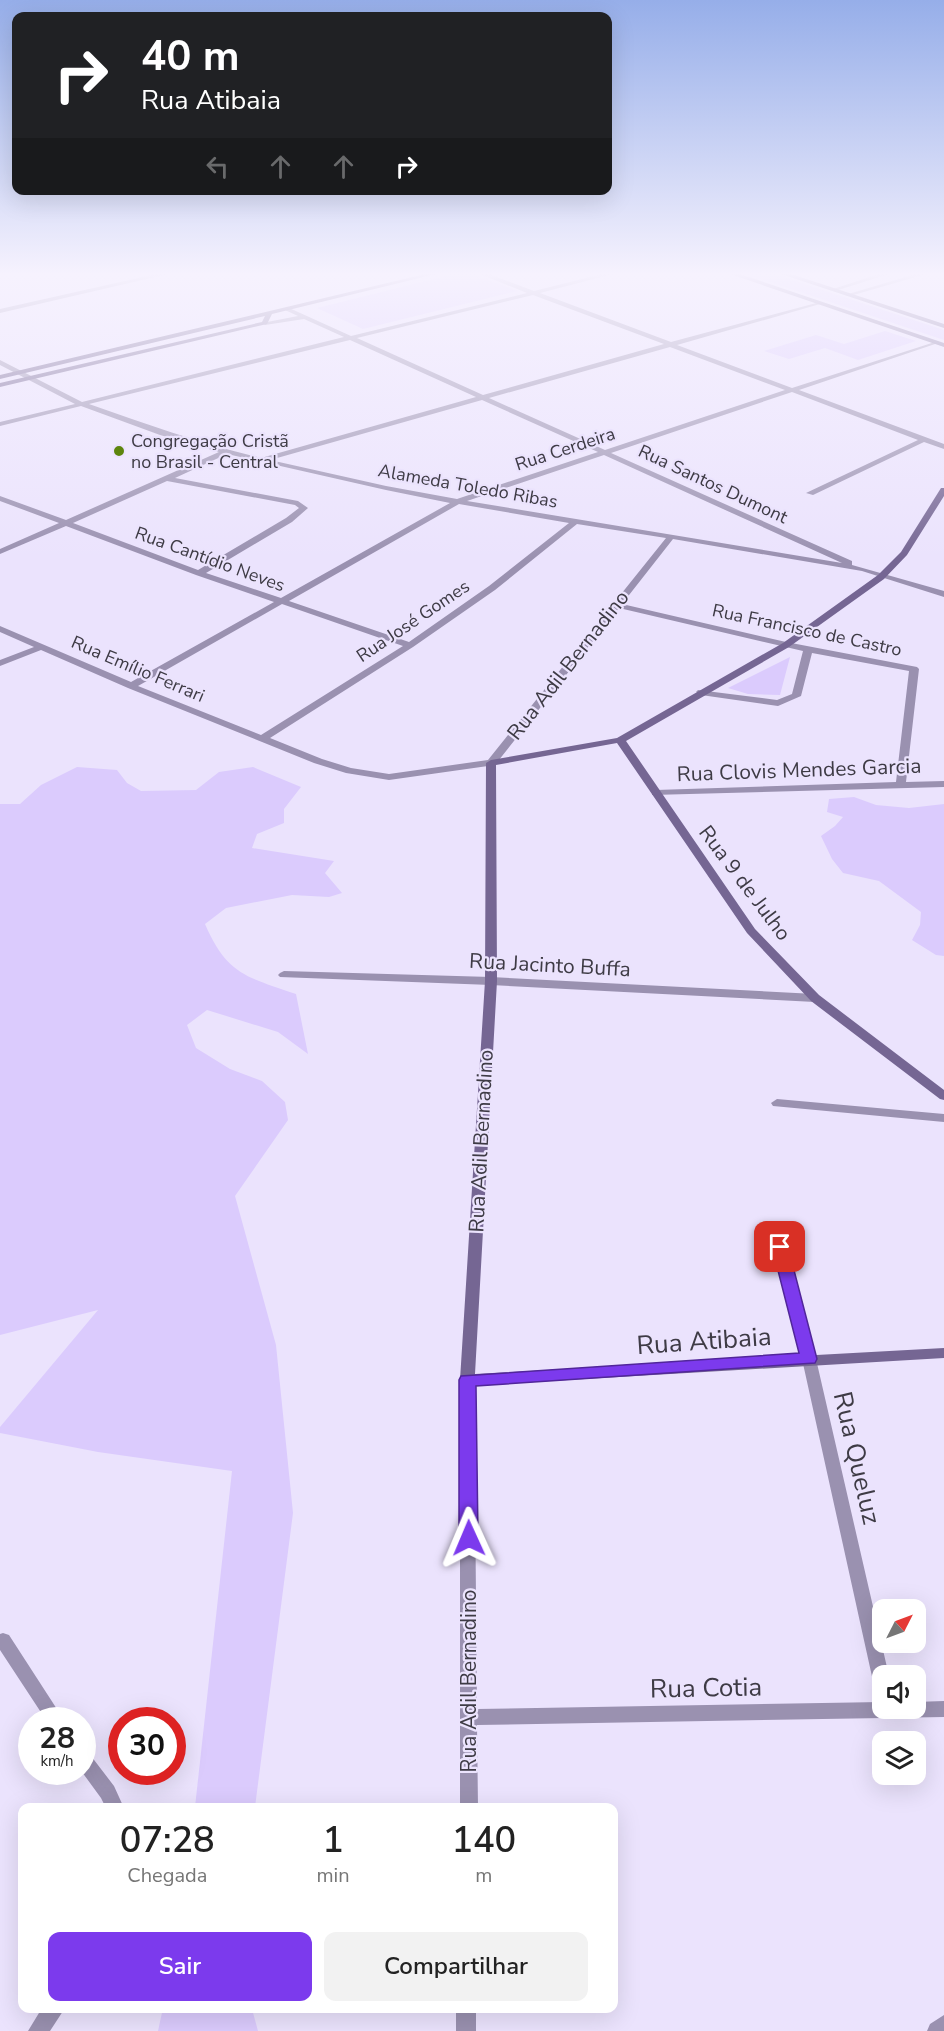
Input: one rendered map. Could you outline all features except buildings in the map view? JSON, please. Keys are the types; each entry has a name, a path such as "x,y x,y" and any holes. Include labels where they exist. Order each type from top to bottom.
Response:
{"main road":[{"path":"0,377 33,369"},
{"path":"0,386 70,369"},
{"path":"491,763 620,740 786,645 881,577 904,553 944,490"},
{"name":"Rua 9 de Julho","path":"620,740 751,931 815,998 944,1096"},
{"name":"Rua Adil Bernadino","path":"467,1380 491,981 491,763"},
{"name":"Rua Atibaia","path":"467,1380 944,1353"}],"street":[{"name":"Alameda Toledo Ribas","path":"13,369 79,403 143,426 259,460 386,488 863,570 944,594"},
{"path":"0,424 218,369"},
{"name":"Rua Santos Dumont","path":"421,369 863,570"},
{"path":"259,460 586,369"},
{"path":"736,369 944,447"},
{"name":"Rua Cerdeira","path":"131,686 459,501 859,369"},
{"path":"810,493 923,440"},
{"path":"0,552 226,452"},
{"path":"165,478 292,501 303,505 304,508 272,531 199,573"},
{"name":"Rua Cantídio Neves","path":"0,498 199,573 410,645"},
{"name":"Rua José Gomes","path":"263,738 410,645 492,588 575,522"},
{"name":"Rua Adil Bernadino","path":"491,763 670,538"},
{"name":"Rua Francisco de Castro","path":"615,605 786,645 914,669 901,786"},
{"name":"Rua Emílio Ferrari","path":"0,629 131,686 318,761 372,776 389,777 491,763"},
{"path":"0,663 42,647"},
{"path":"701,692 777,703 796,696 808,649"},
{"name":"Rua Clovis Mendes Garcia","path":"656,793 944,784"},
{"name":"Rua Jacinto Buffa","path":"284,975 491,981 815,998"},
{"path":"777,1103 944,1118"},
{"name":"Rua Queluz","path":"780,1247 809,1359 878,1665"},
{"name":"Rua Adil Bernadino","path":"467,1380 469,1803"},
{"path":"3,1640 47,1707"},
{"name":"Rua Cotia","path":"470,1718 872,1709"},
{"name":"Rua Cotia","path":"926,1709 944,1709"},
{"path":"96,1776 113,1803"},
{"path":"38,2031 52,2013"},
{"path":"466,2013 466,2031"},
{"path":"938,2031 944,2025"}],"shaded area":[{"path":"790,657 780,695 748,694 728,688"},
{"path":"77,767 117,770 127,783 141,791 196,790 219,772 253,767 301,787 284,809 284,823 257,834 252,848 334,861 325,873 342,893 329,897 292,895 226,908 205,924 222,954 240,972 296,994 308,1054 278,1032 207,1010 187,1025 196,1048 230,1069 262,1081 285,1102 288,1120 235,1196 276,1345 293,1513 256,1803 195,1803 232,1471 98,1452 0,1433 0,1427 98,1310 0,1335 0,804 20,804 41,785"},
{"path":"854,797 876,805 909,808 944,804 944,956 936,955 912,940 920,925 921,912 879,881 843,873 832,859 821,836 843,817 827,812 829,799"},
{"path":"162,2013 253,2013 258,2031 158,2031"}],"place":[{"name":"Congregação Cristã no Brasil - Central","path":"119,451"}],"route":[{"path":"469,1538 467,1380 809,1359 780,1247"}]}
